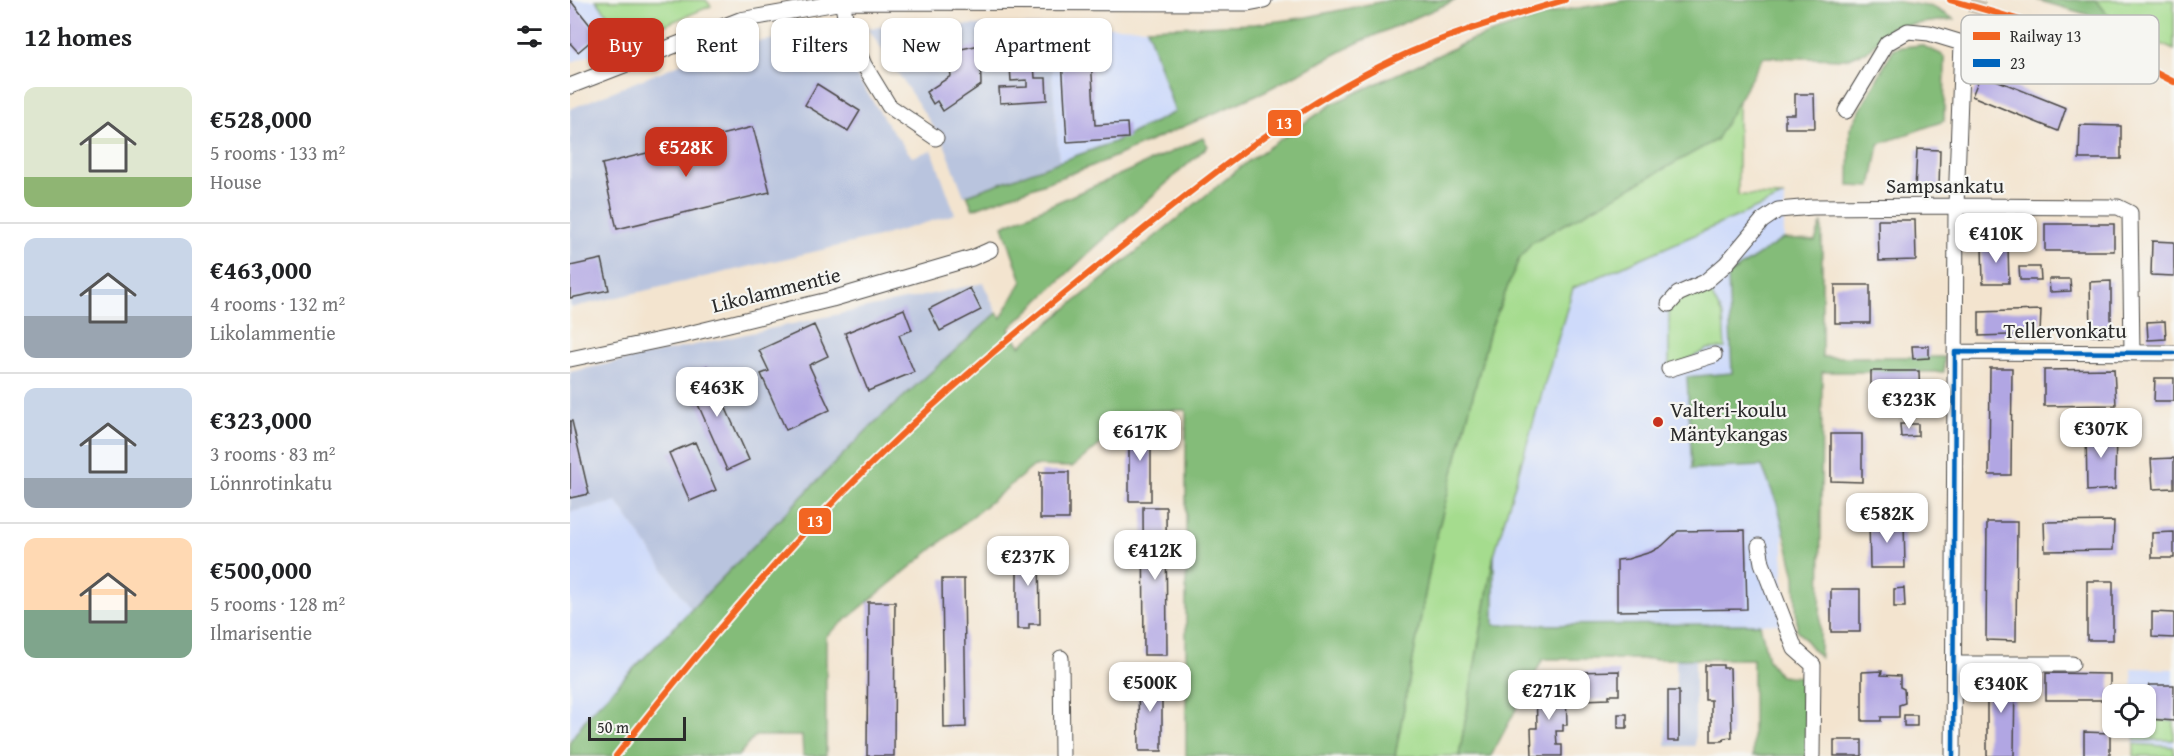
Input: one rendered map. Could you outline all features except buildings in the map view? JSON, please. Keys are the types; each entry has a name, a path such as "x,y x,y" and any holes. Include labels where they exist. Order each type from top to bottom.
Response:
{"street":[{"path":"570,86 741,20 842,1 1248,3 1264,0"},
{"path":"842,1 846,22 864,65 889,106 936,138"},
{"path":"1846,111 1887,43 1908,31 1929,33 1961,43"},
{"path":"1953,756 1956,206 1961,70"},
{"name":"Sampsankatu","path":"1670,304 1678,294 1706,282 1726,264 1762,221 1778,210 1812,207 2118,207 2130,213 2132,352"},
{"name":"Likolammentie","path":"570,359 684,335 832,299 972,258 990,250"},
{"name":"Tellervonkatu","path":"1955,352 2174,353"},
{"path":"1669,369 1714,355"},
{"path":"1759,546 1762,564 1795,649 1814,665 1812,756"},
{"path":"1062,658 1062,756"},
{"path":"1954,664 2072,664"}],"shaded area":[{"path":"570,0 596,0 610,18 588,18 588,56 570,63"},
{"path":"962,25 974,25 974,72 1052,72 1059,162 964,196 944,143 897,72 962,72"},
{"path":"881,27 881,48 869,30"},
{"path":"1112,27 1147,28 1175,112 1114,142 1059,162 1052,72 1112,72"},
{"path":"771,40 771,72 854,72 912,157 932,150 955,214 878,237 570,308 570,109 676,66 676,72 759,72 759,41"},
{"name":"Valteri-koulu Mäntykangas","path":"1784,196 1783,624 1494,625 1494,555 1573,288"},
{"path":"983,283 997,313 872,425 691,609 617,502 570,512 570,372"},
{"path":"617,502 691,609 590,713 570,741 570,512"},
{"path":"1676,659 1695,659 1695,746 1666,746 1666,688 1676,688"},
{"path":"2132,668 2174,669 2174,747 2134,744 2134,738 2156,738 2156,684 2133,684"}],"green space":[{"path":"596,0 706,0 711,6 682,18 676,18 676,20 664,25 664,18 610,18"},
{"path":"1389,0 1456,0 1357,43 1265,91 1100,163 973,209 967,195 1114,142 1175,112 1147,28 1255,24 1302,18"},
{"path":"1629,0 1887,0 1933,7 1954,19 1891,27 1869,50 1846,59 1763,57 1716,140 1531,243 1518,261 1490,330 1434,546 1395,756 1186,756 1186,410 1142,411 1072,467 1034,466 826,636 826,756 803,756 802,736 755,736 738,756 570,756 570,741 590,713 872,425 997,313 1001,318 1022,281 1003,226 1203,138 1208,146 1094,248 1009,329 1020,346 1247,162 1334,103 1471,40 1560,11"},
{"path":"2037,0 2096,0 2108,15 2090,15"},
{"path":"2095,0 2174,0 2174,50 2159,43 2159,15 2108,15"},
{"path":"1921,45 1941,54 1945,59 1944,121 1879,144 1871,187 1849,186 1850,129 1894,48"},
{"path":"1738,98 1738,195 1784,196 1573,288 1494,555 1459,756 1395,756 1434,546 1490,330 1518,261 1531,242 1715,140"},
{"path":"1822,222 1822,357 1944,357 1944,372 1822,372 1820,658 1797,630 1795,576 1778,506 1762,466 1692,469 1687,377 1732,373 1728,275 1783,239 1815,241"},
{"path":"1705,282 1723,317 1725,348 1708,349 1669,369 1669,304"},
{"path":"1494,555 1494,625 1760,624 1768,660 1780,676 1808,677 1808,756 1753,756 1753,659 1543,659 1491,756 1459,756"},
{"path":"2156,720 2174,721 2174,740 2135,740 2135,738 2156,738"},
{"path":"2134,744 2174,747 2174,756 2134,756"}],"tunnel":[{"path":"1975,14 1979,0"}],"rail line":[{"name":"13","path":"616,756 731,614 792,546 886,449 984,360 1153,222 1252,145 1358,78 1437,41 1565,0"},
{"name":"13","path":"1950,0 2004,15"},
{"name":"13","path":"2159,74 2174,82"}],"transit line":[{"name":"23","path":"1953,756 1955,352 2174,353"}],"place":[{"name":"Valteri-koulu Mäntykangas","path":"1658,422"}]}
